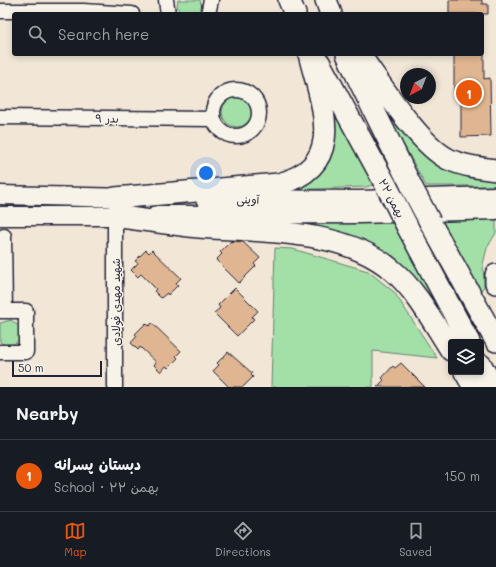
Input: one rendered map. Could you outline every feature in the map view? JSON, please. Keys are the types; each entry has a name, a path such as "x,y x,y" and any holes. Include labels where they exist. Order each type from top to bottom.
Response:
{"highway":[{"path":"289,0 294,12"},
{"path":"326,0 330,12"},
{"path":"115,207 279,184 290,181 304,173 316,161 323,146 326,130 324,113 310,56"},
{"name":"۲۲ بهمن","path":"316,56 467,339"},
{"name":"۲۲ بهمن","path":"348,56 412,188 496,341"},
{"path":"360,56 417,132 431,147 448,159 468,166 496,170"},
{"path":"115,207 198,227 283,233 325,240 360,250 392,269 417,296 448,345"},
{"path":"496,275 496,283"},
{"path":"484,370 493,387"},
{"path":"467,375 474,387"}],"main road":[{"name":"آوینی","path":"0,195 177,214 360,214 496,210"},
{"name":"آوینی","path":"0,216 115,207 496,196"}],"street":[{"path":"166,0 168,12"},
{"path":"208,12 211,0"},
{"path":"0,11 28,6 74,12"},
{"name":"بدر ۹","path":"0,117 214,119"},
{"name":"شهید مهدی فولادی","path":"115,207 115,387"},
{"path":"0,352 26,352 26,312 2,311 4,236"}],"green space":[{"path":"178,0 200,0 202,7 200,12 179,12 177,6"},
{"path":"369,81 426,156 457,173 496,181 496,186 426,186"},
{"path":"330,95 376,184 366,187 287,190 316,175 326,165 332,146"},
{"path":"237,97 248,101 252,112 248,123 237,127 226,123 222,112 226,101"},
{"path":"496,217 496,233 487,248 483,264 484,287 479,292 441,219"},
{"path":"396,221 456,339 407,271 384,252 354,237 265,222"},
{"path":"275,248 293,249 368,271 394,292 437,358 373,351 373,387 271,387"},
{"path":"11,320 20,327 19,340 12,345 3,344 0,342 0,323"}],"building":[{"path":"449,0 482,0 482,4 488,4 488,14 484,14 484,12 449,12"},
{"path":"454,56 484,56 484,79 490,78 491,136 461,137 461,92 454,92"},
{"path":"231,241 233,243 235,241 243,242 260,258 254,264 256,266 239,283 216,260 222,254 220,252"},
{"path":"146,250 149,253 152,250 181,278 176,283 178,285 168,295 167,293 161,298 154,291 156,289 141,274 138,277 131,270 138,263 135,261"},
{"path":"235,288 258,311 252,317 254,319 237,336 214,313 220,308 218,305"},
{"path":"146,323 149,326 152,323 181,351 176,356 178,358 168,368 166,366 161,372 154,365 156,362 140,347 138,350 131,343 137,336 135,334"},
{"path":"228,352 252,373 251,375 253,377 243,387 229,387 213,371 219,365 217,363"},
{"path":"401,363 425,387 377,387 384,380 382,378 393,366 395,368"}],"place":[{"name":"دبستان پسرانه","path":"469,93"}]}
